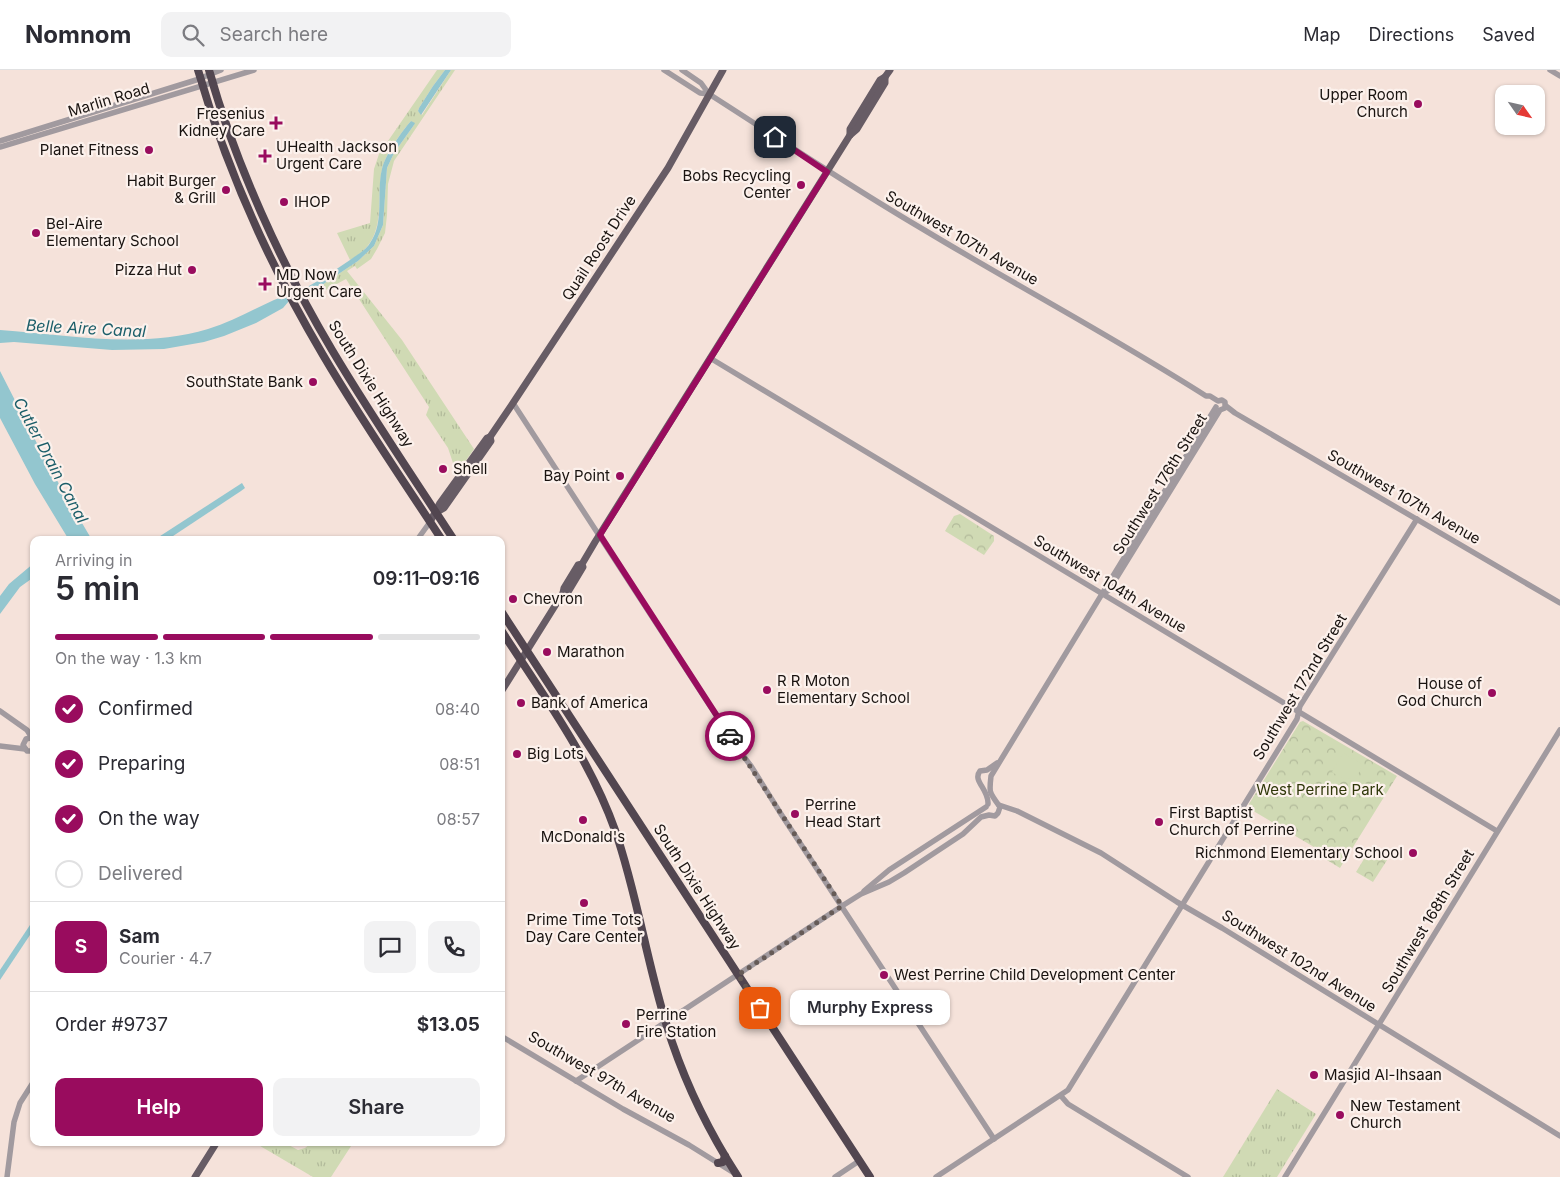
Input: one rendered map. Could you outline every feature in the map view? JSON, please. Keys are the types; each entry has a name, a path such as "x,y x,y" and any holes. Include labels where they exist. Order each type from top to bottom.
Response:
{"highway":[{"name":"South Dixie Highway","path":"198,70 221,139 244,198 271,258 322,354 439,536"},
{"name":"South Dixie Highway","path":"211,75 231,136 254,194 303,298 331,348 451,536"},
{"path":"244,198 254,194"},
{"path":"370,430 378,435 387,437"},
{"path":"377,441 381,440 394,448"},
{"name":"South Dixie Highway","path":"505,617 870,1177"},
{"path":"505,636 578,749 601,796 620,847 666,1022 679,1060 708,1126 739,1176"},
{"path":"578,749 587,743"},
{"path":"718,1163 723,1162 726,1156"}],"main road":[{"name":"Quail Roost Drive","path":"430,522 436,513 444,508 491,441 490,437 668,168 723,70"},
{"path":"505,686 564,593 564,588 578,565 582,564 850,135 855,132 885,83 885,77 890,70"},
{"path":"195,1177 214,1146"}],"street":[{"name":"Marlin Road","path":"0,147 202,81 221,70"},
{"name":"Marlin Road","path":"211,75 254,70"},
{"name":"Southwest 107th Avenue","path":"664,70 700,93 709,94"},
{"name":"Southwest 107th Avenue","path":"682,70 701,83 709,94 827,172 933,236 1123,345 1206,396 1210,396 1220,406 1560,603"},
{"path":"1550,70 1560,76"},
{"name":"Marlin Road","path":"0,141 202,81"},
{"name":"Southwest 104th Avenue","path":"710,358 1497,831"},
{"path":"513,403 994,1139"},
{"name":"Southwest 176th Street","path":"980,783 977,775 980,771 989,776 1000,760 1104,594 1110,590 1220,406"},
{"name":"Southwest 172nd Street","path":"936,1177 1068,1090 1297,719 1306,698 1417,519"},
{"path":"420,536 430,522"},
{"path":"0,711 24,729 30,745 0,746"},
{"name":"Southwest 168th Street","path":"1285,1177 1560,730"},
{"path":"861,894 889,882 963,834 977,818 993,816 998,813 1000,809 991,794 989,776"},
{"path":"980,783 985,784 989,776"},
{"path":"980,783 986,792 986,811 989,815"},
{"path":"578,1080 861,894 889,870 987,805 992,802 998,804"},
{"name":"Southwest 102nd Avenue","path":"998,804 1101,853 1378,1026 1560,1136"},
{"name":"Southwest 102nd Avenue","path":"998,813 1004,811 1022,814"},
{"name":"Southwest 97th Avenue","path":"505,1034 578,1080"},
{"name":"Southwest 97th Avenue","path":"505,1038 739,1176"},
{"path":"7,1177 14,1122 20,1103 30,1087"},
{"path":"1061,1096 1068,1104 1188,1177"},
{"path":"835,1177 859,1161"}],"green space":[{"path":"437,70 445,70 419,108 418,111 422,115 451,70 455,70 394,161 388,184 385,233 371,259 357,269 355,266 347,271 402,340 474,449 458,472 456,472 448,448 426,415 429,407 346,279 309,299 305,293 322,285 358,261 374,246 383,225 387,168 394,153 414,125 411,121 394,144 383,164 380,180 378,223 370,243 350,260 337,233 370,223 374,169 379,154"},
{"path":"960,514 994,536 994,541 984,555 945,531 954,516"},
{"name":"West Perrine Park","path":"1303,721 1397,776 1340,868 1322,857 1319,850 1250,809 1249,804 1300,722"},
{"path":"1343,753 1362,764 1358,774 1350,779 1341,778 1332,772"},
{"path":"1372,846 1389,857 1373,882 1356,872"},
{"path":"1277,1089 1316,1114 1277,1177 1223,1177"},
{"path":"260,1146 291,1146 298,1150 307,1146 351,1146 331,1177 313,1177"}],"water":[{"path":"445,70 451,70 421,115 418,111 419,108"},
{"path":"411,121 415,123 414,125 394,153 387,168 383,225 374,246 358,261 322,285 289,301 283,308 256,323 204,342 164,349 112,350 14,342 0,343 0,330 104,339 157,338 183,335 225,323 274,300 310,286 359,254 375,235 379,217 382,169 394,144"},
{"name":"Cutler Drain Canal","path":"0,371 48,465 90,536 67,536 35,484 0,418"},
{"path":"242,483 245,488 173,536 160,536"},
{"path":"30,566 30,580 20,587 0,614 0,596 9,584"},
{"path":"30,925 30,935 0,980 0,970"}],"way so far":[{"path":"730,736 842,906 738,975 760,1008"}],"place":[{"name":"Upper Room Church","path":"1418,104"},
{"name":"Fresenius Kidney Care","path":"276,123"},
{"name":"Planet Fitness","path":"149,150"},
{"name":"UHealth Jackson Urgent Care","path":"265,156"},
{"name":"Bobs Recycling Center","path":"801,185"},
{"name":"Habit Burger & Grill","path":"226,190"},
{"name":"IHOP","path":"284,202"},
{"name":"Bel-Aire Elementary School","path":"36,233"},
{"name":"Pizza Hut","path":"192,270"},
{"name":"MD Now Urgent Care","path":"265,284"},
{"name":"SouthState Bank","path":"313,382"},
{"name":"Shell","path":"443,469"},
{"name":"Bay Point","path":"620,476"},
{"name":"Chevron","path":"513,599"},
{"name":"Marathon","path":"547,652"},
{"name":"R R Moton Elementary School","path":"767,690"},
{"name":"House of God Church","path":"1492,693"},
{"name":"Bank of America","path":"521,703"},
{"name":"Big Lots","path":"517,754"},
{"name":"Perrine Head Start","path":"795,814"},
{"name":"McDonald's","path":"583,820"},
{"name":"First Baptist Church of Perrine","path":"1159,822"},
{"name":"Richmond Elementary School","path":"1413,853"},
{"name":"Prime Time Tots Day Care Center","path":"584,903"},
{"name":"West Perrine Child Development Center","path":"884,975"},
{"name":"Murphy Express","path":"760,1008"},
{"name":"Perrine Fire Station","path":"626,1024"},
{"name":"Masjid Al-Ihsaan","path":"1314,1075"},
{"name":"New Testament Church","path":"1340,1115"}],"route":[{"path":"730,736 604,544 600,535 827,172 775,137"}],"water label":[{"name":"Belle Aire Canal","path":"86,328"}]}
